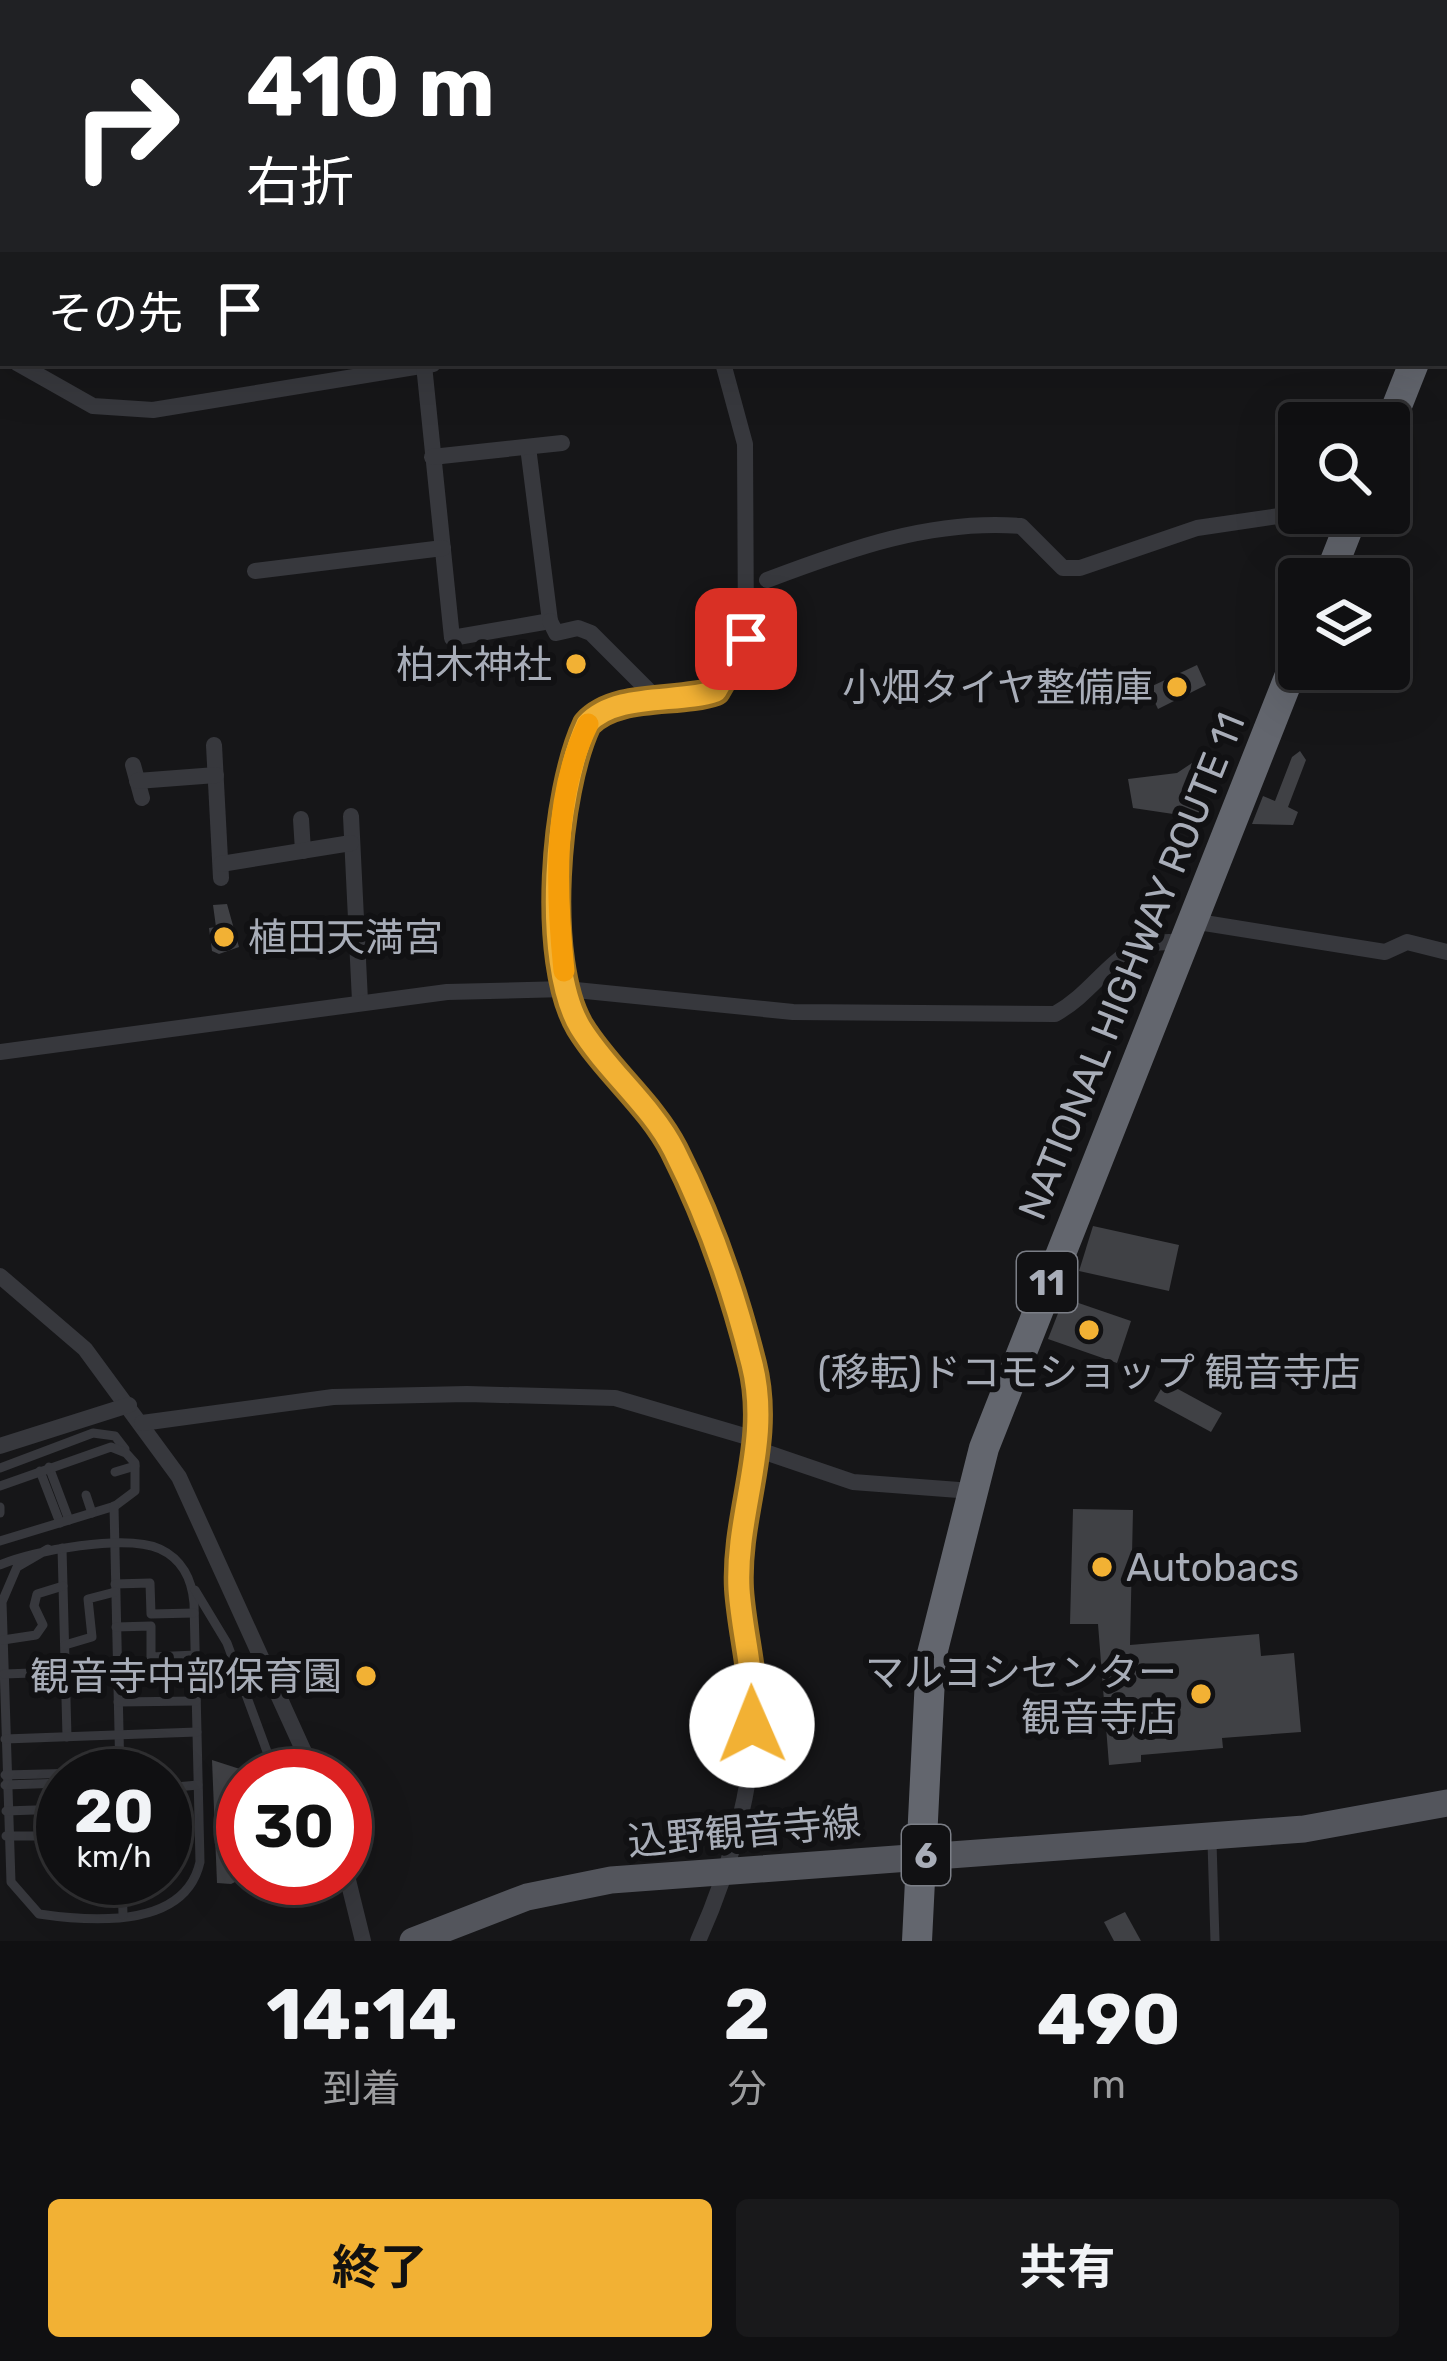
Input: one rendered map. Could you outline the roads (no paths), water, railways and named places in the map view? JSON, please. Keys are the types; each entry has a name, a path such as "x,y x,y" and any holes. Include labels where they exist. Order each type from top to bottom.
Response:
{"highway":[{"path":"1399,402 1413,366"},
{"name":"NATIONAL HIGHWAY ROUTE 11","path":"916,1941 932,1658 972,1492 1074,1211 1284,690"}],"main road":[{"name":"込野観音寺線","path":"413,1941 475,1914 568,1887 1304,1829 1447,1803"}],"street":[{"path":"22,366 93,406 153,410 418,366"},
{"path":"430,366 433,457 452,638 550,621"},
{"path":"698,1941 728,1872 754,1701 739,1588 758,1444 754,1370 730,1285 674,1151 582,1030 566,989 560,853 582,735 594,716 716,691 746,639 745,444 724,366"},
{"path":"433,457 562,443"},
{"path":"528,447 550,621 556,633 578,628 591,633 659,700"},
{"path":"767,580 854,547 909,534 1022,526 1063,568 1080,568 1197,528 1278,516"},
{"path":"255,571 442,548"},
{"path":"214,745 221,871 351,843"},
{"path":"137,781 216,776"},
{"path":"351,816 360,1001"},
{"path":"301,819 303,850"},
{"path":"0,1052 447,992 566,989 793,1012 1055,1014 1134,946 1187,932 1385,952 1407,942 1447,952"},
{"path":"0,1276 59,1323 129,1405 179,1477 303,1749"},
{"path":"142,1423 333,1397 615,1398 758,1444 854,1482 972,1492"},
{"path":"0,1446 129,1405"},
{"path":"354,1905 363,1941"}],"lane":[{"path":"0,1468 104,1432 115,1436 135,1464 135,1491 114,1506 0,1541"},
{"path":"0,1486 112,1447 135,1464"},
{"path":"115,1472 135,1464"},
{"path":"45,1469 64,1522"},
{"path":"86,1495 92,1513"},
{"path":"114,1506 119,1749"},
{"path":"0,1565 48,1550 114,1546 161,1549 175,1558 227,1642 266,1749"},
{"path":"62,1549 67,1737"},
{"path":"48,1550 11,1574 2,1602 2,1754 11,1882 38,1914 153,1914 172,1906 196,1879 193,1587"},
{"path":"64,1645 92,1637 88,1599 115,1588 150,1583 151,1614 194,1613"},
{"path":"3,1640 36,1635 43,1625 34,1606 37,1594 63,1586"},
{"path":"116,1627 151,1626 151,1657 196,1655"},
{"path":"4,1674 196,1675"},
{"path":"151,1676 152,1714"},
{"path":"118,1702 151,1696 196,1701"},
{"path":"4,1739 197,1732"},
{"path":"5,1780 36,1778"},
{"path":"5,1780 36,1782"},
{"path":"192,1786 198,1785"},
{"path":"6,1811 36,1810"},
{"path":"6,1836 36,1836"},
{"path":"1212,1837 1215,1941"},
{"path":"123,1905 123,1915"}],"place":[{"name":"柏木神社","path":"576,664"},
{"name":"小畑タイヤ整備庫","path":"1177,687"},
{"name":"植田天満宮","path":"224,937"},
{"name":"(移転)ドコモショップ 観音寺店","path":"1089,1330"},
{"name":"Autobacs","path":"1102,1567"},
{"name":"観音寺中部保育園","path":"366,1676"},
{"name":"マルヨシセンター 観音寺店","path":"1201,1694"}]}
